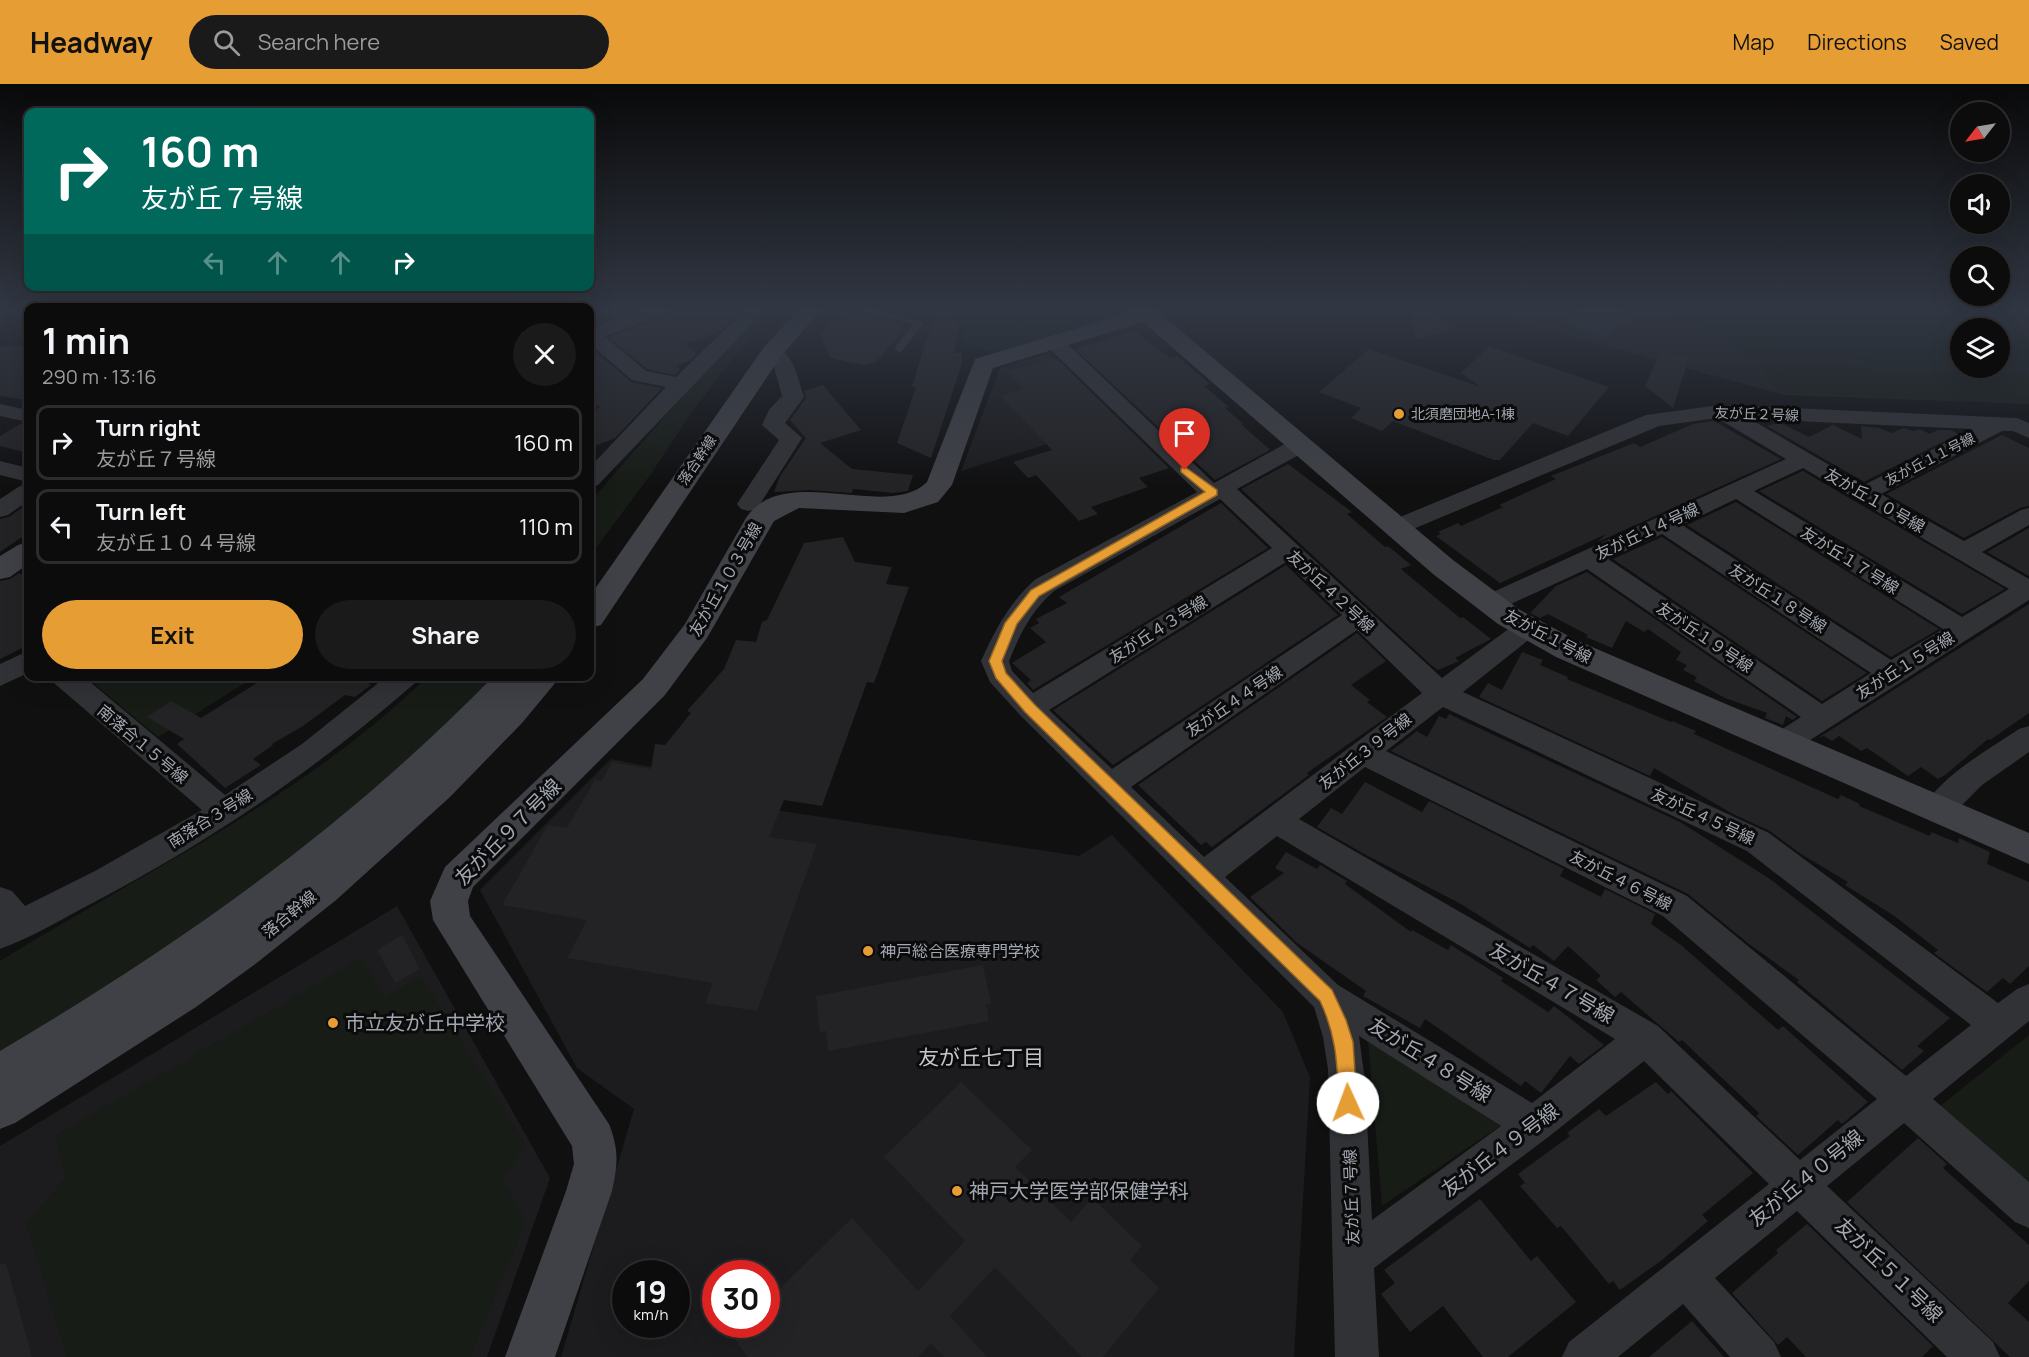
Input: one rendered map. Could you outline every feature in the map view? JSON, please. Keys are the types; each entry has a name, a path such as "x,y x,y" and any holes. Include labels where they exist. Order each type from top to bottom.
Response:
{"street":[{"path":"629,367 639,376 681,384"},
{"path":"594,476 698,367"},
{"name":"落合幹線","path":"594,573 738,367"},
{"name":"落合幹線","path":"594,612 761,367"},
{"path":"749,504 760,483 783,454 791,438 773,425 777,415 793,397 784,367"},
{"name":"友が丘１０３号線","path":"654,687 696,631 760,518 766,512 788,502 799,500 904,505 928,496 939,485 982,367"},
{"name":"友が丘４２号線","path":"1080,367 1201,485 1217,490 1287,549 1440,693"},
{"name":"友が丘１号線","path":"1209,367 1397,527 1491,603 1527,628 1567,649 2029,849"},
{"name":"友が丘２号線","path":"1397,527 1654,420 1720,411 2017,425 2029,431"},
{"name":"友が丘１０号線","path":"1720,411 2029,590"},
{"path":"0,426 16,413"},
{"name":"友が丘１１号線","path":"1864,494 1997,425"},
{"name":"友が丘７号線","path":"1300,445 1035,593 1012,623 995,661 1000,675 1030,708 1326,996 1338,1020 1344,1042 1357,1357"},
{"name":"友が丘１４号線","path":"1491,603 1804,459"},
{"path":"0,468 24,474"},
{"name":"友が丘１７号線","path":"1737,490 1962,629"},
{"path":"0,510 24,494"},
{"path":"1963,552 2029,515"},
{"name":"友が丘１８号線","path":"1664,524 1891,673"},
{"name":"友が丘４３号線","path":"1030,708 1287,549"},
{"path":"0,570 24,554"},
{"name":"友が丘１９号線","path":"1589,558 1821,717"},
{"name":"友が丘１５号線","path":"1783,743 1891,673 2029,590"},
{"name":"友が丘４４号線","path":"1110,786 1358,617"},
{"name":"友が丘３９号線","path":"1203,875 1527,628"},
{"path":"0,676 24,663"},
{"name":"南落合１５号線","path":"70,681 223,811"},
{"name":"南落合３号線","path":"7,920 94,886 223,811 336,733 399,681"},
{"name":"落合幹線","path":"0,1074 174,965 294,878 426,767 509,681"},
{"name":"落合幹線","path":"0,1108 112,1040 240,953 426,800 475,752 539,681"},
{"name":"友が丘９７号線","path":"530,1357 589,1191 596,1164 593,1140 452,920 449,901 454,886 464,871 654,687"},
{"name":"友が丘４５号線","path":"1440,693 1758,842 1999,1025"},
{"path":"1938,809 1971,777 2029,737"},
{"name":"友が丘４６号線","path":"1362,753 1675,906 1905,1099 2029,1208"},
{"name":"友が丘４７号線","path":"1275,820 1645,1038 1799,1184"},
{"name":"友が丘４８号線","path":"1326,996 1534,1125"},
{"name":"友が丘４０号線","path":"1584,1357 2029,1000"},
{"name":"友が丘４９号線","path":"1353,1259 1534,1125 1645,1038"},
{"name":"友が丘５１号線","path":"1799,1184 1978,1357"},
{"path":"1685,1276 1759,1357"}],"shaded area":[{"path":"708,367 726,367 691,413 651,474 594,551 594,497"},
{"path":"1063,367 1117,422 961,471 1000,368"},
{"path":"1684,367 1950,367 1950,378 2010,378 2010,367 2029,367 2029,404 1784,395"},
{"path":"1762,367 1950,371 1950,378 2010,378 2010,373 2029,374 2029,400 1779,392"},
{"path":"91,681 249,681 158,737"},
{"path":"423,681 491,681 432,741 243,900 0,1055 0,961 276,796 379,720"},
{"path":"611,759 713,779 709,800 1079,856 1112,835 1283,1012 1310,1077 1294,1357 561,1357 634,1109 577,1068 480,890"},
{"name":"市立友が丘中学校","path":"397,906 550,1178 487,1357 0,1357 0,1146"},
{"name":"市立友が丘中学校","path":"362,958 384,998 421,976 526,1145 502,1181 526,1222 470,1357 67,1357 26,1224 65,1178 55,1136"},
{"path":"2029,1035 2029,1191 1935,1110"},
{"path":"1368,1040 1500,1126 1382,1206"}],"building":[{"path":"0,367 24,367 24,399 0,396"},
{"path":"594,367 614,367 631,382 662,388 615,438 594,446 594,420 596,417 594,417 596,414 594,413 600,406 594,405"},
{"path":"645,367 680,369 675,375"},
{"path":"918,367 961,367 931,458 897,443 916,387 912,387"},
{"path":"1021,367 1066,367 1169,468 1139,478 1148,487 1091,507 1098,514 1079,521 1036,475 1028,478 1013,462 1052,450 1001,396 1024,389 1006,371"},
{"path":"1095,367 1190,367 1210,384 1204,386 1229,407 1225,408 1270,450 1215,480"},
{"path":"1348,367 1423,367 1481,387 1461,373 1467,367 1552,367 1609,387 1568,436 1533,423 1500,460 1494,460 1393,421 1382,431 1351,418 1361,408 1319,392"},
{"path":"1653,367 1686,367 1673,408 1645,386"},
{"path":"823,385 861,430 820,443 852,469 913,475 908,491 893,493 853,489 852,493 809,490 774,492 780,476 806,438 790,420 806,398 804,391"},
{"path":"1714,421 1781,459 1598,542 1606,534 1500,583 1436,536 1441,534 1438,532 1458,523 1461,526 1503,507 1499,505 1556,479 1551,476 1634,443 1640,447 1693,424"},
{"path":"24,423 24,452 0,446 0,436"},
{"path":"1780,423 1809,437 1833,425 1862,439 1861,426 1879,428 1892,433 1903,428 1913,431 1920,429 1930,434 1938,430 1951,430 1958,434 1864,482 1767,426"},
{"path":"2002,435 2029,448 2029,506 2020,508 1964,538 1886,494"},
{"path":"1288,464 1352,512 1347,514 1385,547 1388,546 1411,565 1401,569 1460,618 1463,617 1491,639 1455,658 1459,661 1438,670 1431,665 1241,489"},
{"path":"1803,471 2005,589 1962,614 1759,491"},
{"path":"1736,502 1939,629 1891,657 1687,525"},
{"path":"1221,503 1268,548 1033,690 1027,683 1031,680 1012,663 1046,642 1030,628 1039,623 1036,619 1067,603 1059,597"},
{"path":"24,506 24,536 0,552 0,519 9,517"},
{"path":"2029,528 2029,576 1987,552"},
{"path":"843,537 855,562 892,567 886,584 909,587 874,683 867,682 822,806 784,800 769,837 817,844 757,1011 705,1003 713,983 567,958 587,920 502,905 548,825 567,828 595,780 602,781 612,762 651,769 655,744 665,745 691,713 687,711 724,669 736,640 756,642 762,622 767,620 804,543"},
{"path":"1662,537 1867,673 1822,701 1613,559"},
{"path":"1286,565 1338,615 1113,765 1053,710"},
{"path":"1587,572 1797,717 1792,720 1786,716 1783,725 1765,718 1767,713 1725,698 1694,681 1697,677 1683,670 1687,665 1676,660 1681,652 1648,629 1644,632 1626,621 1612,648 1586,637 1588,635 1548,614 1540,618 1530,613 1556,586"},
{"path":"19,573 24,576 24,647 0,659 0,581 10,579"},
{"path":"2029,604 2029,713 1990,740 1988,739 1945,775 1938,779 1921,767 1908,776 1867,748 1861,751 1839,736 1832,741 1824,736 1818,738"},
{"path":"1357,633 1386,661 1351,685 1370,700 1367,702 1387,717 1307,773 1309,775 1212,847 1206,842 1201,845 1138,785"},
{"path":"1522,652 1543,660 1540,665 1568,677 1567,679 1696,731 1694,734 1838,799 1841,795 1860,804 1859,806 1930,836 1931,832 1958,843 1959,838 1990,852 1987,864 2029,882 2029,966 2010,984 2003,978 1987,992 1934,953 1938,950 1893,915 1845,885 1848,882 1801,854 1770,831 1733,814 1654,768 1650,776 1479,697 1488,683 1502,690"},
{"path":"260,681 371,681 368,683 371,685 355,697 345,695 303,726 272,744 253,759 261,765 225,788 177,744 184,739 147,717 171,701 201,718"},
{"path":"1449,714 1680,822 1770,879 1950,1018 1917,1046 1924,1051 1902,1070 1797,982 1799,980 1749,944 1688,894 1391,751 1417,731 1427,737 1439,716 1446,719"},
{"path":"1365,782 1422,812 1429,801 1564,869 1560,876 1601,897 1605,889 1655,914 1651,924 1681,945 1778,1030 1783,1026 1868,1102 1842,1124 1838,1120 1798,1155 1756,1116 1759,1113 1682,1040 1679,1042 1621,992 1615,997 1596,980 1601,976 1568,946 1554,961 1533,945 1530,948 1461,904 1317,827 1331,808 1342,814"},
{"path":"1286,852 1317,869 1320,865 1347,881 1345,884 1411,932 1412,930 1448,950 1451,945 1503,978 1501,981 1548,1012 1554,1006 1604,1045 1579,1064 1570,1056 1541,1093 1525,1081 1521,1086 1425,1019 1420,1028 1363,996 1366,991 1297,943 1250,897 1284,873 1275,868"},
{"path":"402,935 420,969 395,983 377,950"},
{"path":"983,965 991,1003 986,1004 989,1021 828,1051 826,1031 820,1032 816,996"},
{"path":"961,1082 1032,1150 1015,1167 1071,1222 1092,1198 1142,1246 1130,1260 1159,1288 1103,1357 1082,1357 995,1267 950,1316 987,1357 944,1357 931,1343 918,1357 748,1357 734,1338 780,1338 780,1288 852,1218 918,1291 965,1241 884,1157"},
{"path":"1656,1082 1668,1094 1671,1091 1753,1173 1702,1215 1708,1221 1662,1260 1620,1290 1613,1281 1609,1284 1561,1226 1557,1228 1520,1186 1525,1183 1518,1174 1570,1136 1567,1133 1599,1109 1606,1116"},
{"path":"1918,1138 1947,1164 1943,1168 2029,1245 2029,1281 2008,1303 2029,1322 2029,1357 2010,1357 1847,1202"},
{"path":"1480,1199 1531,1261 1537,1256 1576,1302 1508,1357 1483,1357 1443,1306 1410,1332 1381,1294 1395,1283 1384,1270"},
{"path":"1807,1224 1933,1346 1922,1357 1806,1357 1787,1337 1778,1345 1732,1293 1778,1253 1776,1250"},
{"path":"6,1263 32,1357 0,1357 0,1264"},
{"path":"1692,1321 1724,1357 1649,1357"}],"place":[{"name":"北須磨団地A-1棟","path":"1399,414"},
{"name":"神戸総合医療専門学校","path":"868,951"},
{"name":"市立友が丘中学校","path":"333,1023"},
{"name":"神戸大学医学部保健学科","path":"957,1191"}],"district":[{"name":"友が丘七丁目","path":"981,1058"}],"route":[{"path":"1185,470 1201,485 1213,492 1045,585 1020,610 995,661 1000,675 1011,690 1326,996 1338,1020 1344,1042 1348,1103"}]}
